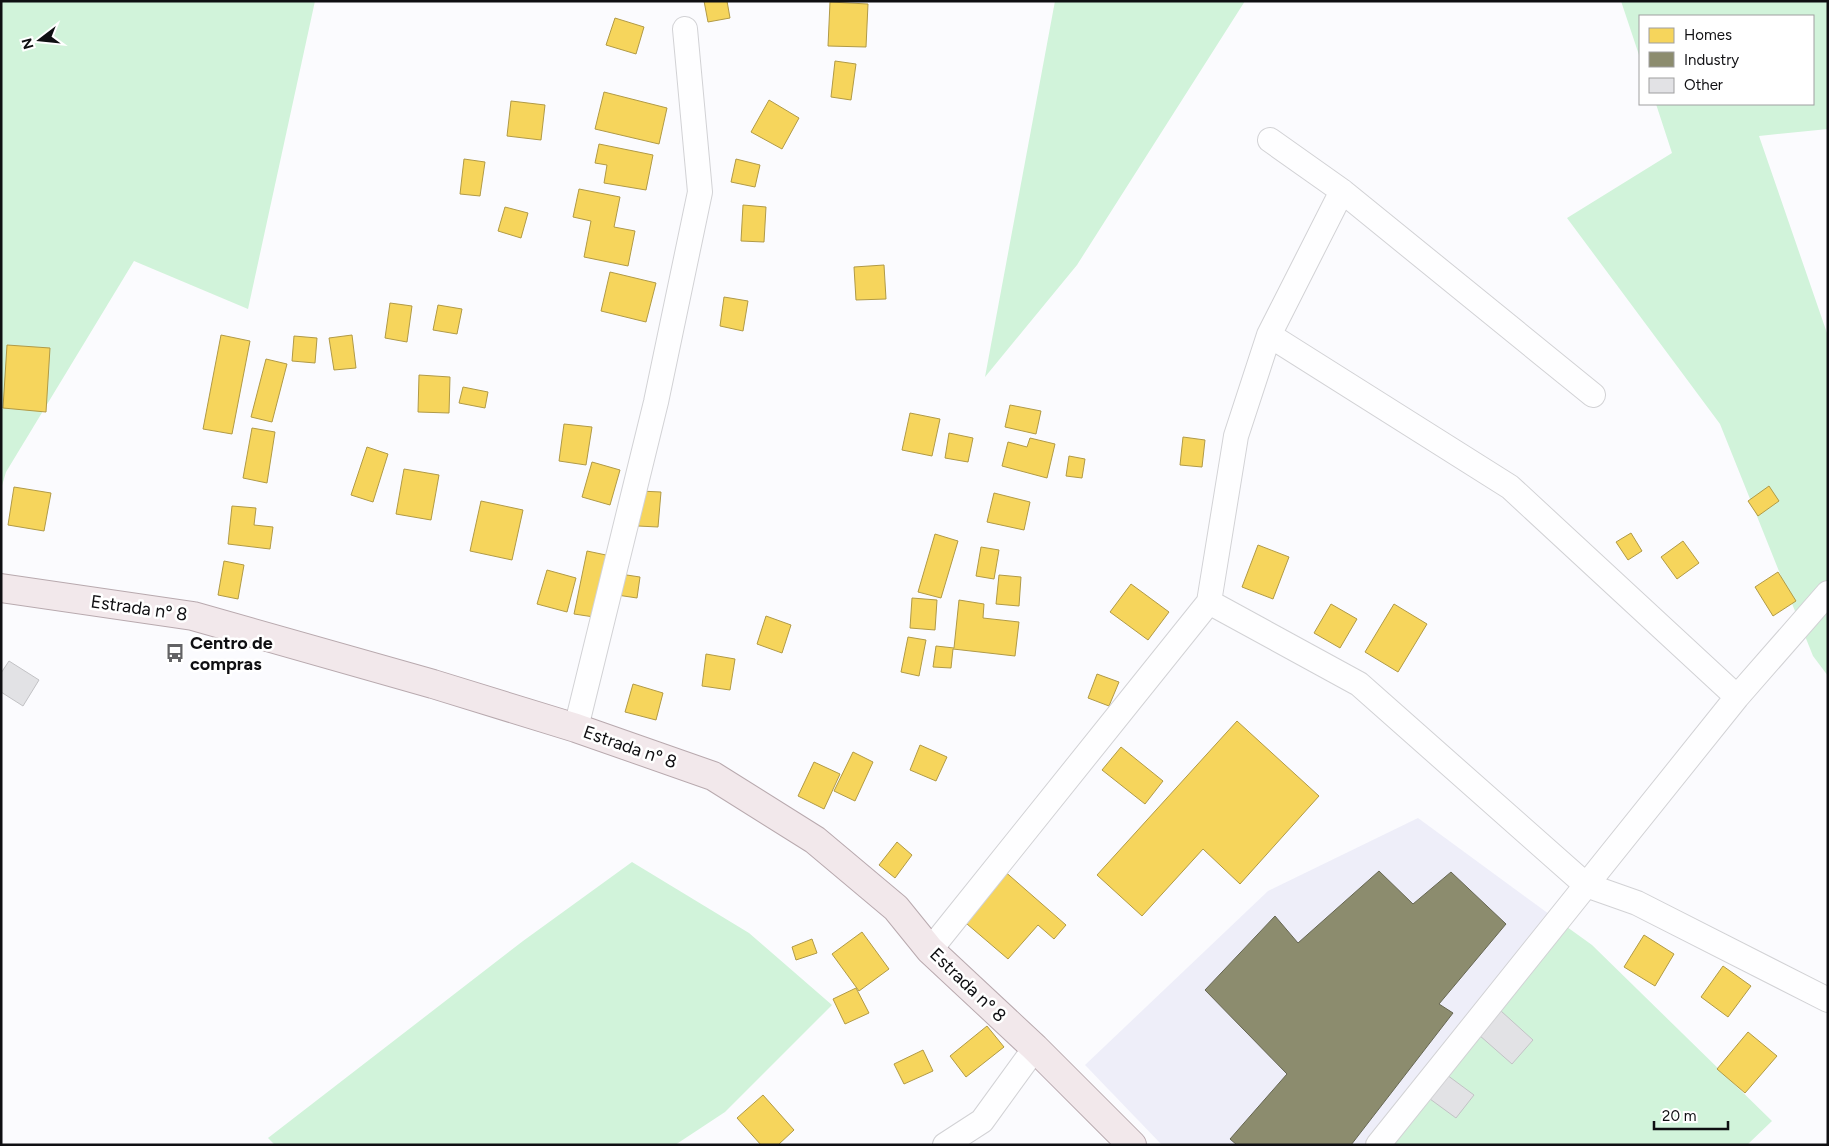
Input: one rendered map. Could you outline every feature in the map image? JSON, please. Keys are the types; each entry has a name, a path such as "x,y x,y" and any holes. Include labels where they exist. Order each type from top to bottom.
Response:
{"main road":[{"name":"Estrada nº 8","path":"2,590 193,616 433,684 576,728 713,776 816,840 896,908 930,950 1035,1048 1132,1145"}],"street":[{"path":"576,728 656,402 700,192 685,29"},
{"path":"1270,140 1342,191 1593,395"},
{"path":"930,950 1209,602 1236,436 1269,336 1342,191"},
{"path":"1269,336 1510,486 1737,697"},
{"path":"1378,1145 1737,697 1828,593"},
{"path":"1209,602 1359,684 1586,885 1637,903 1828,1000"},
{"path":"945,1145 982,1121 1035,1048"}],"shaded area":[{"path":"1418,818 1549,914 1370,1145 1162,1145 1085,1065 1268,891"}],"green space":[{"path":"1,1 315,1 248,309 134,261 6,472 1,489"},
{"path":"1055,1 1245,1 1077,265 985,377"},
{"path":"1621,1 1828,1 1828,129 1759,136 1828,336 1828,676 1813,656 1720,424 1567,218 1672,153 1656,105 1814,105 1814,15 1639,15 1639,55"},
{"path":"632,862 749,933 832,1005 725,1112 675,1145 275,1145 268,1138 523,941"},
{"path":"1549,914 1592,945 1772,1121 1747,1145 1370,1145"}],"building: Homes":[{"path":"704,1 727,1 730,18 708,22"},
{"path":"830,2 868,4 866,47 828,46"},
{"path":"615,18 644,27 636,54 606,45"},
{"path":"835,61 856,64 851,100 831,97"},
{"path":"604,92 667,108 659,144 595,129"},
{"path":"769,100 799,118 782,149 751,132"},
{"path":"511,101 545,105 541,140 507,136"},
{"path":"599,144 653,155 646,190 604,183 607,165 595,163"},
{"path":"464,159 485,162 480,196 460,194"},
{"path":"736,159 760,165 755,187 731,182"},
{"path":"579,189 620,197 614,227 635,231 628,266 584,257 591,221 573,217"},
{"path":"743,205 766,207 764,242 741,241"},
{"path":"505,207 528,213 521,238 498,231"},
{"path":"884,265 886,299 856,300 854,267"},
{"path":"610,272 656,283 646,322 601,311"},
{"path":"724,297 748,301 743,331 720,326"},
{"path":"390,303 412,306 407,342 385,338"},
{"path":"438,305 462,309 457,334 433,330"},
{"path":"221,335 250,341 232,434 203,429"},
{"path":"352,335 356,368 334,370 329,338"},
{"path":"294,336 317,338 315,363 292,361"},
{"path":"7,345 50,348 46,412 3,408"},
{"path":"266,359 287,364 272,422 251,417"},
{"path":"419,375 450,377 449,413 418,412"},
{"path":"463,387 488,392 485,408 459,403"},
{"path":"1010,405 1041,411 1036,434 1005,427"},
{"path":"910,413 940,419 932,456 902,450"},
{"path":"564,424 592,427 586,465 559,461"},
{"path":"252,428 275,432 267,483 243,478"},
{"path":"949,433 973,438 968,462 945,458"},
{"path":"1183,437 1205,440 1202,467 1180,465"},
{"path":"1030,438 1055,444 1047,478 1002,466 1008,442 1027,447"},
{"path":"367,447 388,454 373,502 351,495"},
{"path":"1069,456 1085,459 1082,478 1066,476"},
{"path":"592,462 620,470 610,505 582,497"},
{"path":"404,469 439,475 431,520 396,514"},
{"path":"1769,486 1779,501 1758,516 1748,501"},
{"path":"14,487 51,493 44,531 8,525"},
{"path":"640,491 661,492 658,527 638,526"},
{"path":"994,493 1030,502 1024,530 987,522"},
{"path":"481,501 523,510 512,560 470,551"},
{"path":"232,506 256,508 254,525 273,527 270,549 228,544"},
{"path":"1631,533 1642,551 1628,560 1616,542"},
{"path":"935,534 958,541 941,598 918,592"},
{"path":"1683,541 1699,563 1677,579 1661,557"},
{"path":"1258,545 1289,557 1273,599 1242,587"},
{"path":"981,547 999,550 994,579 976,576"},
{"path":"587,551 606,555 594,617 574,614"},
{"path":"224,561 244,565 238,599 218,595"},
{"path":"547,570 576,578 567,612 537,604"},
{"path":"1778,572 1796,601 1773,616 1755,587"},
{"path":"620,574 640,577 637,598 617,595"},
{"path":"999,575 1021,577 1019,606 996,604"},
{"path":"1131,584 1169,612 1148,640 1110,612"},
{"path":"912,598 937,600 935,630 910,628"},
{"path":"959,600 984,604 983,618 1019,622 1015,656 953,649 951,668 933,667 936,646 954,648"},
{"path":"1331,604 1357,619 1340,648 1314,633"},
{"path":"1394,604 1427,624 1398,672 1365,652"},
{"path":"766,616 791,625 782,653 757,644"},
{"path":"908,637 926,640 919,676 901,672"},
{"path":"706,654 735,659 730,690 702,686"},
{"path":"1097,674 1119,682 1109,706 1088,698"},
{"path":"633,684 663,693 656,720 625,712"},
{"path":"1237,721 1319,796 1240,884 1203,849 1142,916 1097,875"},
{"path":"920,745 947,757 936,781 910,770"},
{"path":"1121,747 1163,781 1145,804 1102,770"},
{"path":"853,752 873,762 855,801 834,791"},
{"path":"814,762 840,774 824,809 798,796"},
{"path":"897,842 912,855 895,878 879,865"},
{"path":"1002,869 1066,925 1054,939 1038,925 1008,959 960,918"},
{"path":"862,932 889,969 859,991 832,954"},
{"path":"1644,935 1674,954 1655,986 1624,967"},
{"path":"812,939 817,953 796,960 792,947"},
{"path":"1723,966 1751,986 1728,1017 1701,997"},
{"path":"856,988 869,1013 845,1024 833,999"},
{"path":"987,1026 1004,1047 966,1077 950,1056"},
{"path":"1748,1032 1777,1056 1745,1093 1717,1069"},
{"path":"923,1050 933,1071 904,1084 894,1064"},
{"path":"763,1095 794,1130 778,1145 761,1145 737,1118"}],"building: Industry":[{"path":"1379,871 1413,904 1451,872 1506,924 1439,1004 1453,1013 1351,1145 1237,1145 1230,1139 1287,1074 1205,990 1275,916 1298,943"}],"building: Other":[{"path":"9,661 39,680 23,706 1,692 1,673"},
{"path":"1501,1011 1533,1040 1512,1064 1479,1035"},
{"path":"1447,1075 1474,1095 1456,1118 1430,1099"}],"place":[{"name":"Centro de compras","path":"175,653"}]}
